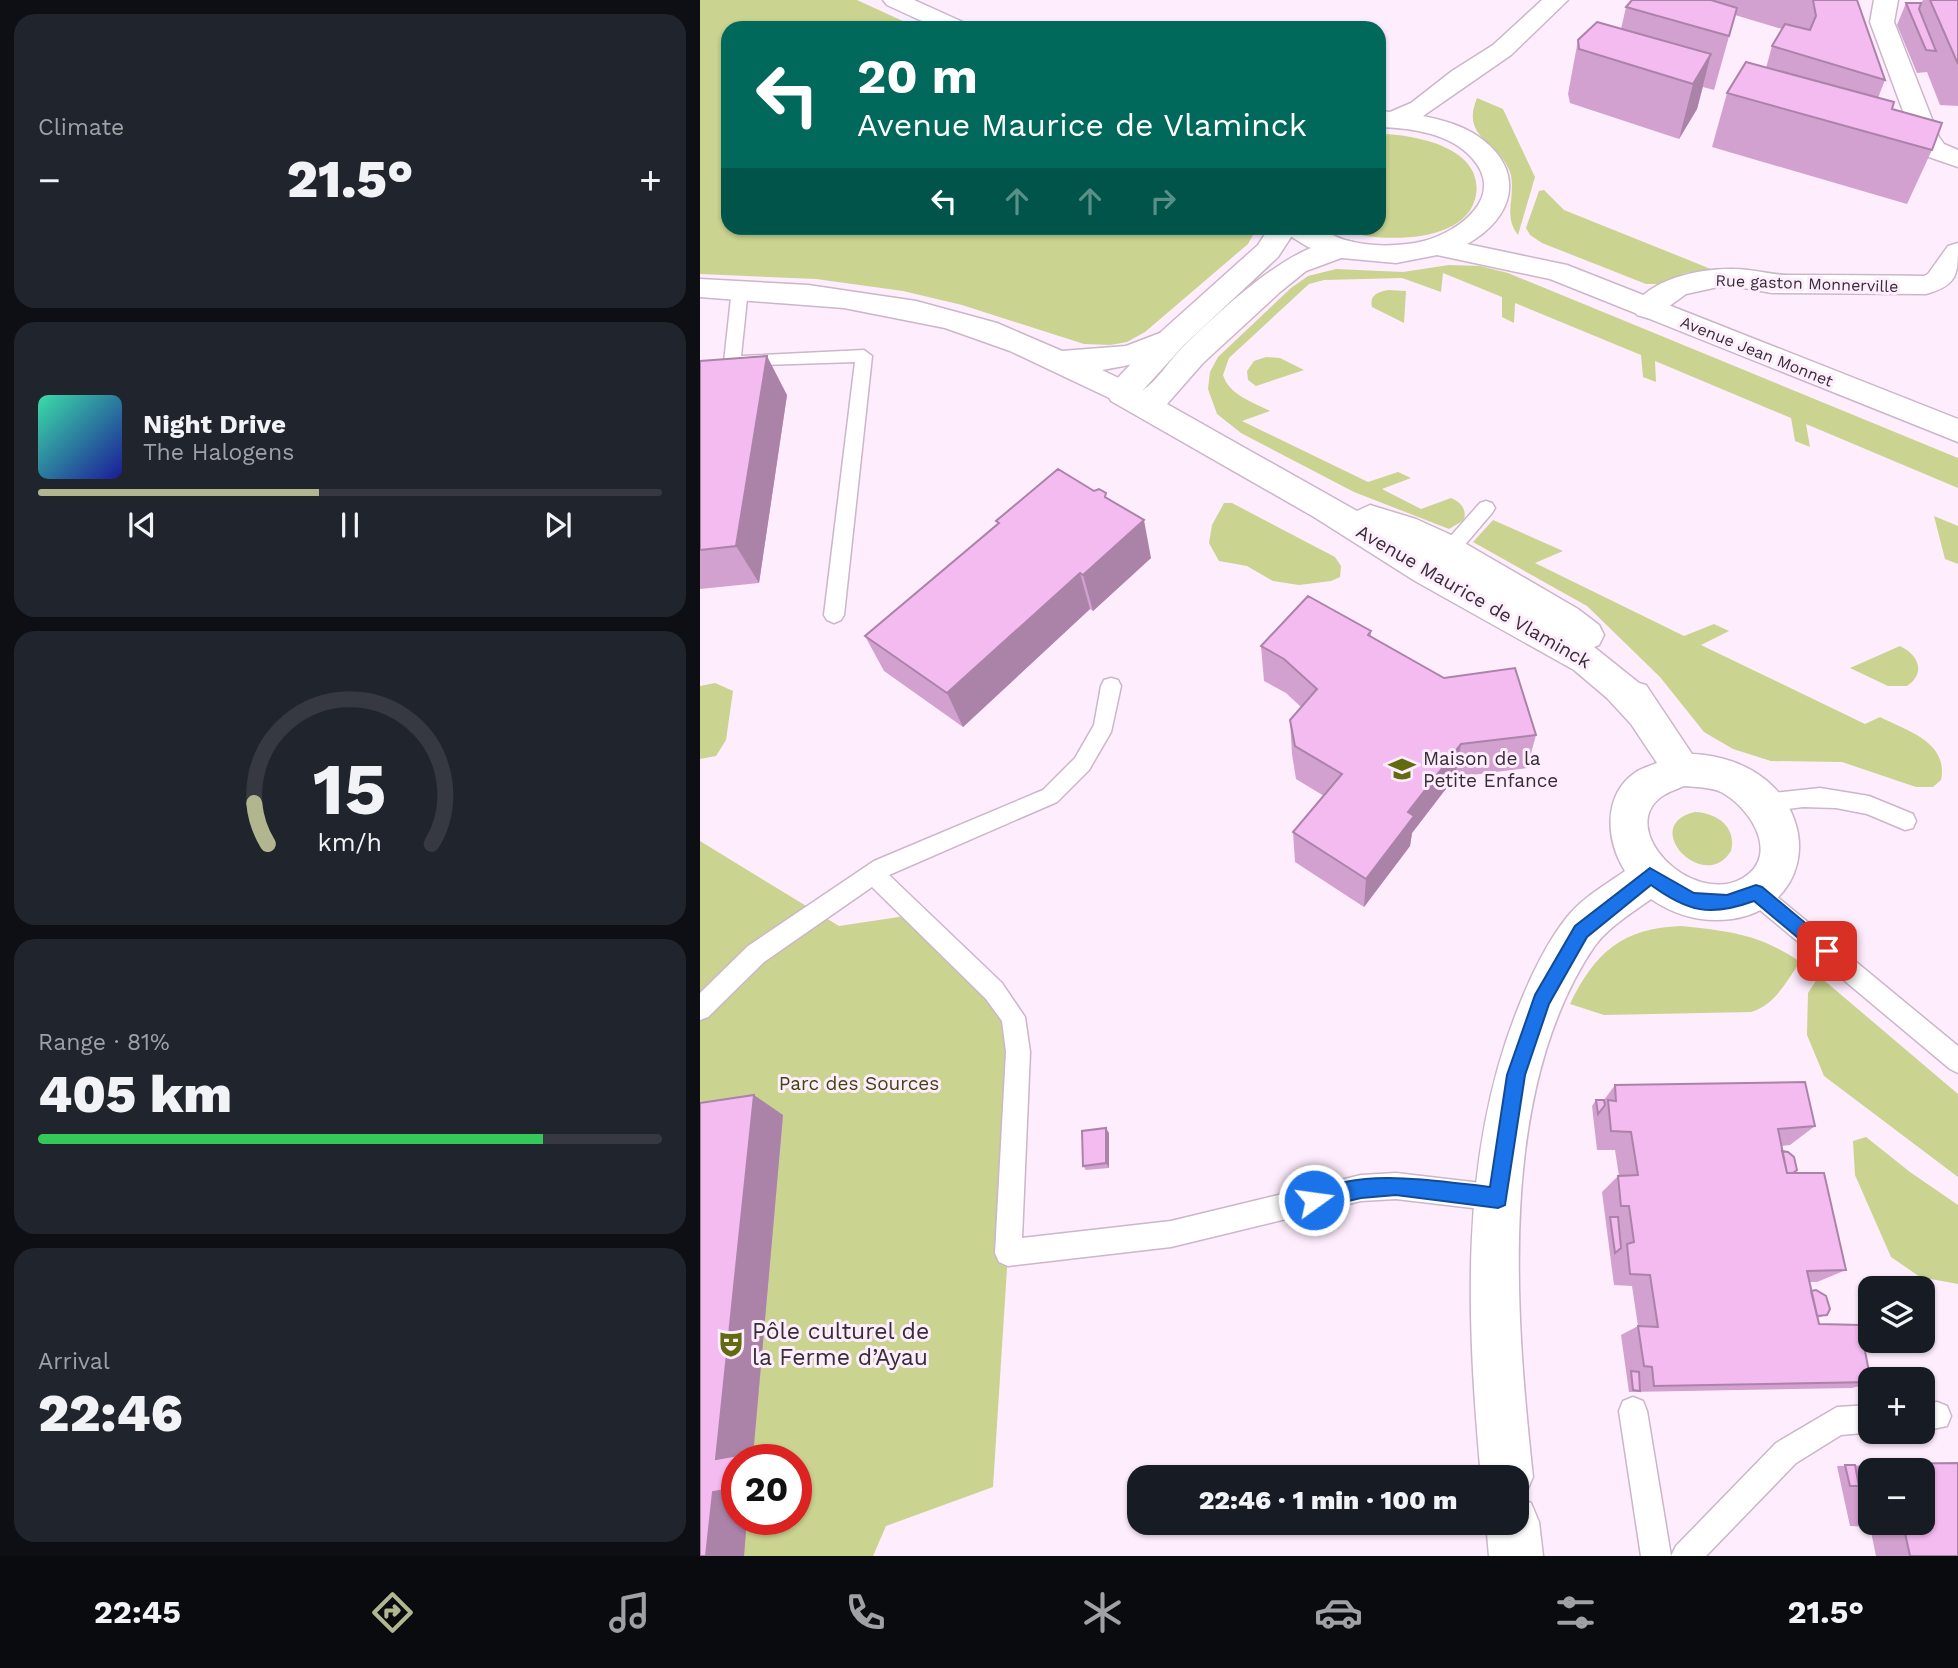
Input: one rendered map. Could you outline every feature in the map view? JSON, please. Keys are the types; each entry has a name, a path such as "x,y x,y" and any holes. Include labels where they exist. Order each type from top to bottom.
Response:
{"street":[{"path":"895,0 942,21"},
{"path":"1387,119 1427,103 1461,76 1502,50 1556,0"},
{"path":"1886,0 1882,22 1926,138 1935,149 1958,159"},
{"path":"1466,140 1464,106 1502,50"},
{"path":"1310,235 1342,248 1396,253 1438,247 1470,232 1490,211 1497,192 1495,173 1484,156 1466,140 1445,130 1387,119"},
{"name":"Avenue Jean Monnet","path":"1490,211 1507,237 1557,271"},
{"path":"1135,400 1173,338 1268,251 1278,235"},
{"name":"Avenue Jean Monnet","path":"1438,247 1557,271 1958,431"},
{"path":"1135,400 1192,356 1296,265 1342,248"},
{"name":"Rue gaston Monnerville","path":"1647,308 1677,287 1718,278 1738,278 1772,284 1926,285 1938,281 1958,252"},
{"name":"Avenue Maurice de Vlaminck","path":"700,289 740,289 865,300 986,330 1059,362 1135,400 1326,508 1427,572 1587,660 1604,673 1648,717"},
{"path":"1059,362 1131,355 1173,338"},
{"name":"Avenue Maurice de Vlaminck","path":"1326,508 1388,523 1450,550 1559,613 1581,630 1612,664 1682,770"},
{"path":"1682,770 1726,776 1741,783 1763,803 1778,830 1780,858 1767,883 1756,892 1727,903 1694,901 1678,895 1650,876 1634,853 1629,840 1632,803 1647,785 1657,778 1682,770"},
{"path":"1506,1465 1495,1313 1498,1198 1516,1075 1542,1001 1581,932 1650,876"},
{"path":"1514,1535 1516,1556"}],"lane":[{"path":"740,289 732,362 864,356 834,615"},
{"path":"1486,508 1450,550 1446,558 1450,568 1504,601 1539,632"},
{"path":"700,1009 756,954 882,868 1050,796 1082,764 1104,726 1111,686"},
{"path":"1763,803 1812,797 1850,799 1905,821"},
{"path":"873,874 994,991 1013,1017 1018,1052 1008,1253 1171,1234 1361,1188 1396,1186 1498,1198"},
{"path":"1756,892 1958,1061"},
{"path":"1633,1411 1656,1556"},
{"path":"1686,1556 1786,1453 1837,1420 1858,1419"}],"green space":[{"path":"700,0 857,0 903,21 721,21 721,235 1253,235 1248,244 1145,332 1127,342 1110,345 1084,344 962,305 903,291 816,279 700,274"},
{"path":"1477,98 1503,109 1535,177 1518,235 1511,220 1510,172 1498,153 1477,131 1473,122"},
{"path":"1386,134 1410,137 1443,146 1469,165 1476,179 1476,195 1469,212 1455,224 1416,237 1364,235 1386,235"},
{"path":"1544,190 1564,210 1711,269 1685,273 1660,284 1646,284 1542,243 1530,235 1526,228 1539,191"},
{"path":"1449,265 1480,266 1508,273 1958,458 1958,488 1806,424 1810,447 1795,441 1791,418 1655,361 1656,382 1643,377 1641,355 1515,303 1514,323 1502,317 1502,297 1443,273 1441,292 1402,278 1324,280 1309,284 1229,358 1223,375 1236,393 1270,411 1242,421 1368,482 1398,472 1411,478 1382,489 1421,509 1451,498 1462,506 1464,520 1449,529 1354,492 1241,433 1217,414 1208,389 1210,372 1218,357 1291,288 1308,276 1336,269 1403,272"},
{"path":"1388,290 1406,291 1404,323 1372,307 1373,297"},
{"path":"1266,357 1280,358 1304,370 1256,386 1248,380 1247,371 1254,361"},
{"path":"1224,503 1232,503 1335,557 1341,566 1340,577 1331,581 1299,585 1273,581 1247,566 1219,561 1209,543 1212,525"},
{"path":"1934,516 1958,526 1958,564 1945,559"},
{"path":"1493,520 1563,551 1535,563 1684,636 1714,624 1729,631 1701,645 1865,724 1880,717 1913,733 1932,747 1939,756 1941,780 1933,787 1916,787 1842,762 1771,761 1733,749 1704,732 1660,677 1587,606 1473,542"},
{"path":"1900,646 1912,654 1918,664 1917,676 1907,686 1888,686 1850,668"},
{"path":"715,683 733,691 726,740 716,756 700,759 700,686"},
{"path":"1695,812 1718,818 1728,828 1732,842 1731,851 1719,862 1706,865 1693,861 1681,853 1674,842 1673,830 1679,819"},
{"name":"Parc des Sources","path":"700,841 839,926 912,915 1009,1010 1008,1253 993,1487 886,1526 873,1556 700,1556"},
{"path":"1681,926 1744,935 1771,945 1800,962 1773,998 1751,1012 1604,1015 1570,1004 1590,970 1613,946 1643,932"},
{"path":"1819,976 1958,1094 1958,1177 1824,1076 1807,1035 1808,993"},
{"path":"1866,1137 1958,1205 1958,1284 1935,1280 1935,1276 1919,1276 1891,1257 1855,1175 1853,1141"}],"building":[{"path":"1632,0 1711,0 1737,8 1729,36 1626,7"},
{"path":"1813,0 1857,0 1885,80 1772,46 1785,24 1810,30 1816,16"},
{"path":"1930,0 1958,0 1958,64"},
{"path":"1906,3 1921,3 1919,9 1936,51 1926,50"},
{"path":"1597,22 1711,54 1693,84 1579,49 1578,40"},
{"path":"1746,62 1894,102 1892,109 1942,123 1932,150 1727,93"},
{"path":"767,356 736,546 700,550 700,361"},
{"path":"1058,469 1094,491 1099,489 1106,493 1105,497 1144,520 1083,575 1080,573 947,693 865,636 999,523 996,521"},
{"name":"Maison de la Petite Enfance","path":"1308,596 1371,631 1368,635 1444,678 1515,668 1536,735 1461,744 1408,812 1414,816 1366,879 1293,832 1342,774 1295,746 1290,720 1317,689 1284,659 1261,646"},
{"path":"1805,1082 1815,1126 1778,1129 1787,1173 1824,1173 1846,1270 1807,1271 1819,1324 1858,1325 1858,1353 1865,1353 1868,1367 1858,1367 1858,1382 1654,1386 1652,1367 1644,1366 1638,1326 1658,1327 1650,1275 1630,1274 1627,1244 1634,1242 1629,1206 1621,1206 1618,1176 1638,1175 1631,1132 1611,1131 1608,1100 1616,1101 1615,1085"},
{"path":"754,1095 716,1459 721,1458 721,1491 713,1492 706,1556 700,1556 700,1103"},
{"path":"1596,1100 1604,1100 1605,1105 1598,1114"},
{"path":"1106,1128 1106,1163 1083,1166 1082,1131"},
{"path":"1782,1151 1794,1157 1797,1170 1793,1173 1787,1173"},
{"path":"1610,1217 1618,1217 1621,1248 1615,1253"},
{"path":"1816,1290 1826,1296 1830,1309 1827,1315 1817,1316 1811,1291"},
{"path":"1631,1371 1639,1372 1640,1391 1633,1390"},
{"path":"1935,1463 1958,1463 1958,1556 1910,1556 1906,1535 1935,1535"},
{"path":"1845,1465 1855,1465 1858,1486 1850,1486"}],"place":[{"name":"Maison de la Petite Enfance","path":"1402,769"},
{"name":"Pôle culturel de la Ferme d’Ayau","path":"731,1344"}],"route":[{"path":"1314,1200 1361,1188 1396,1186 1498,1198 1516,1075 1542,1001 1581,932 1650,876 1663,887 1694,901 1727,903 1756,892 1827,951"}]}
